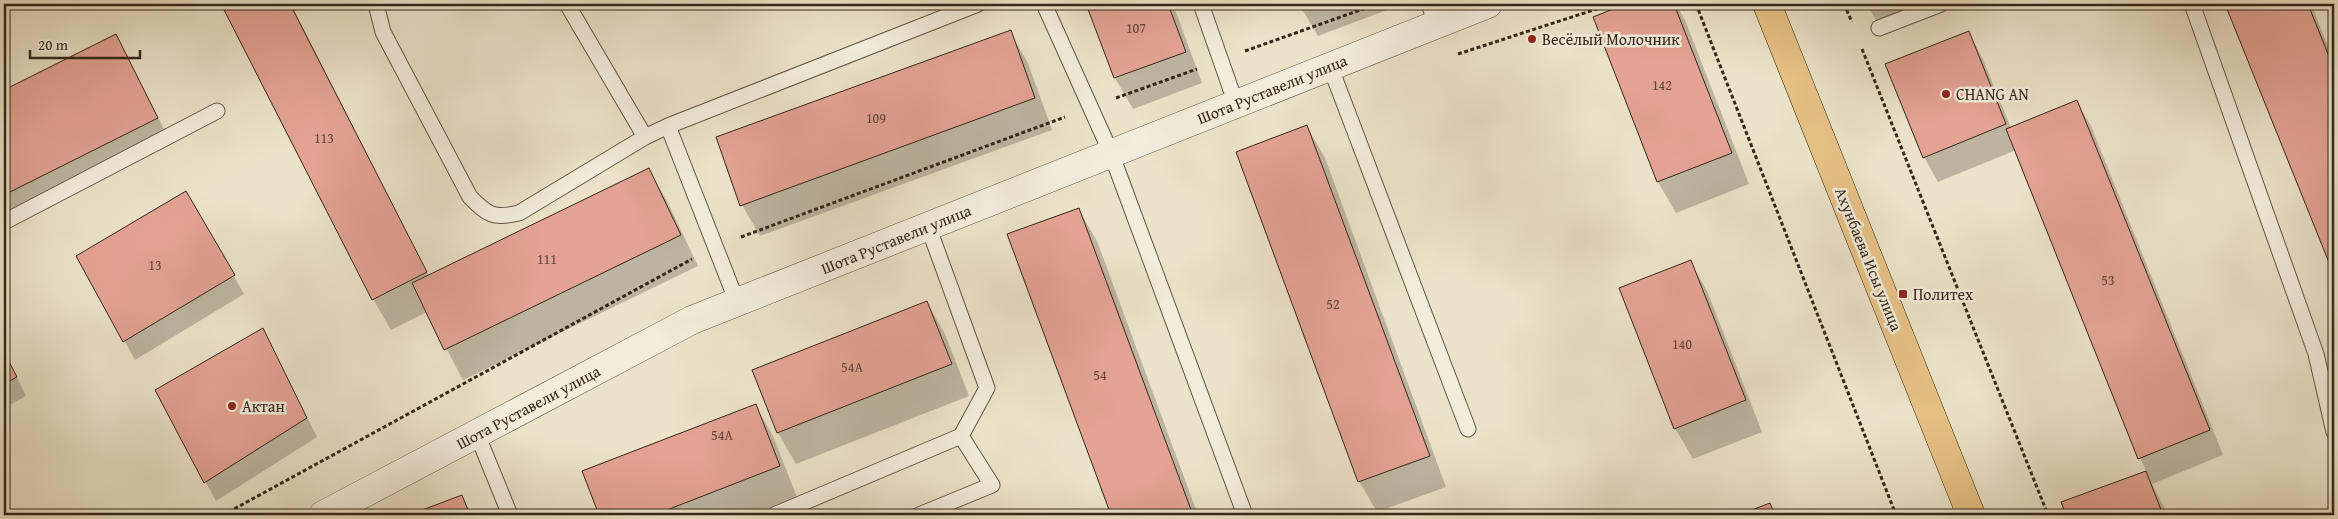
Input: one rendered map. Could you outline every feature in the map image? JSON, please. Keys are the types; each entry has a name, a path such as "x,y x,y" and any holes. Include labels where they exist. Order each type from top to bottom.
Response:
{"main road":[{"name":"Ахунбаева Исы улица","path":"1768,4 1971,515"}],"street":[{"name":"Шота Руставели улица","path":"322,515 692,320 1330,66 1433,14 1488,4"}],"lane":[{"path":"376,4 383,32 470,198 485,212 500,218 519,213 645,137 668,126 978,4"},
{"path":"567,4 645,137"},
{"path":"1044,4 1111,153 1245,515"},
{"path":"1201,4 1236,104"},
{"path":"1879,28 1941,4"},
{"path":"2192,4 2316,354 2334,432"},
{"path":"1330,66 1468,429"},
{"path":"4,222 217,111"},
{"path":"668,126 737,302"},
{"path":"774,515 961,436 987,388 928,226"},
{"path":"477,434 510,515"},
{"path":"919,515 992,485 961,436"}],"path":[{"path":"223,515 715,246 1090,107 1378,4"},
{"path":"1452,56 1612,4"},
{"path":"1696,4 1896,515"},
{"path":"1844,4 1855,31"},
{"path":"1859,40 2048,515"}],"building":[{"path":"221,4 290,4 427,272 372,300"},
{"path":"1086,4 1168,4 1186,52 1114,78"},
{"path":"1626,4 1674,4 1732,153 1657,182 1593,17"},
{"path":"2225,4 2308,4 2334,69 2334,275"},
{"path":"1011,30 1035,98 740,206 716,137"},
{"name":"CHANG AN","path":"1969,31 2006,124 1923,158 1885,64"},
{"path":"116,34 158,118 4,195 4,90"},
{"path":"2077,100 2210,430 2138,459 2006,129"},
{"path":"1307,125 1430,456 1358,482 1236,152"},
{"path":"649,168 681,235 444,350 412,283"},
{"path":"186,191 235,275 123,342 76,256"},
{"path":"1079,208 1193,515 1111,515 1007,234"},
{"path":"1691,260 1746,400 1674,429 1619,288"},
{"path":"927,301 952,364 777,433 752,370"},
{"path":"263,328 307,418 204,483 155,390"},
{"path":"4,352 17,377 4,384"},
{"path":"756,404 780,466 654,515 599,515 582,471"},
{"path":"2146,471 2163,515 2066,515 2061,502"},
{"path":"462,495 470,515 409,515"},
{"path":"1770,503 1775,515 1739,515"}],"place":[{"name":"Весёлый Молочник","path":"1532,39"},
{"name":"CHANG AN","path":"1946,94"},
{"name":"Политех","path":"1903,294"},
{"name":"Актан","path":"232,406"}]}
